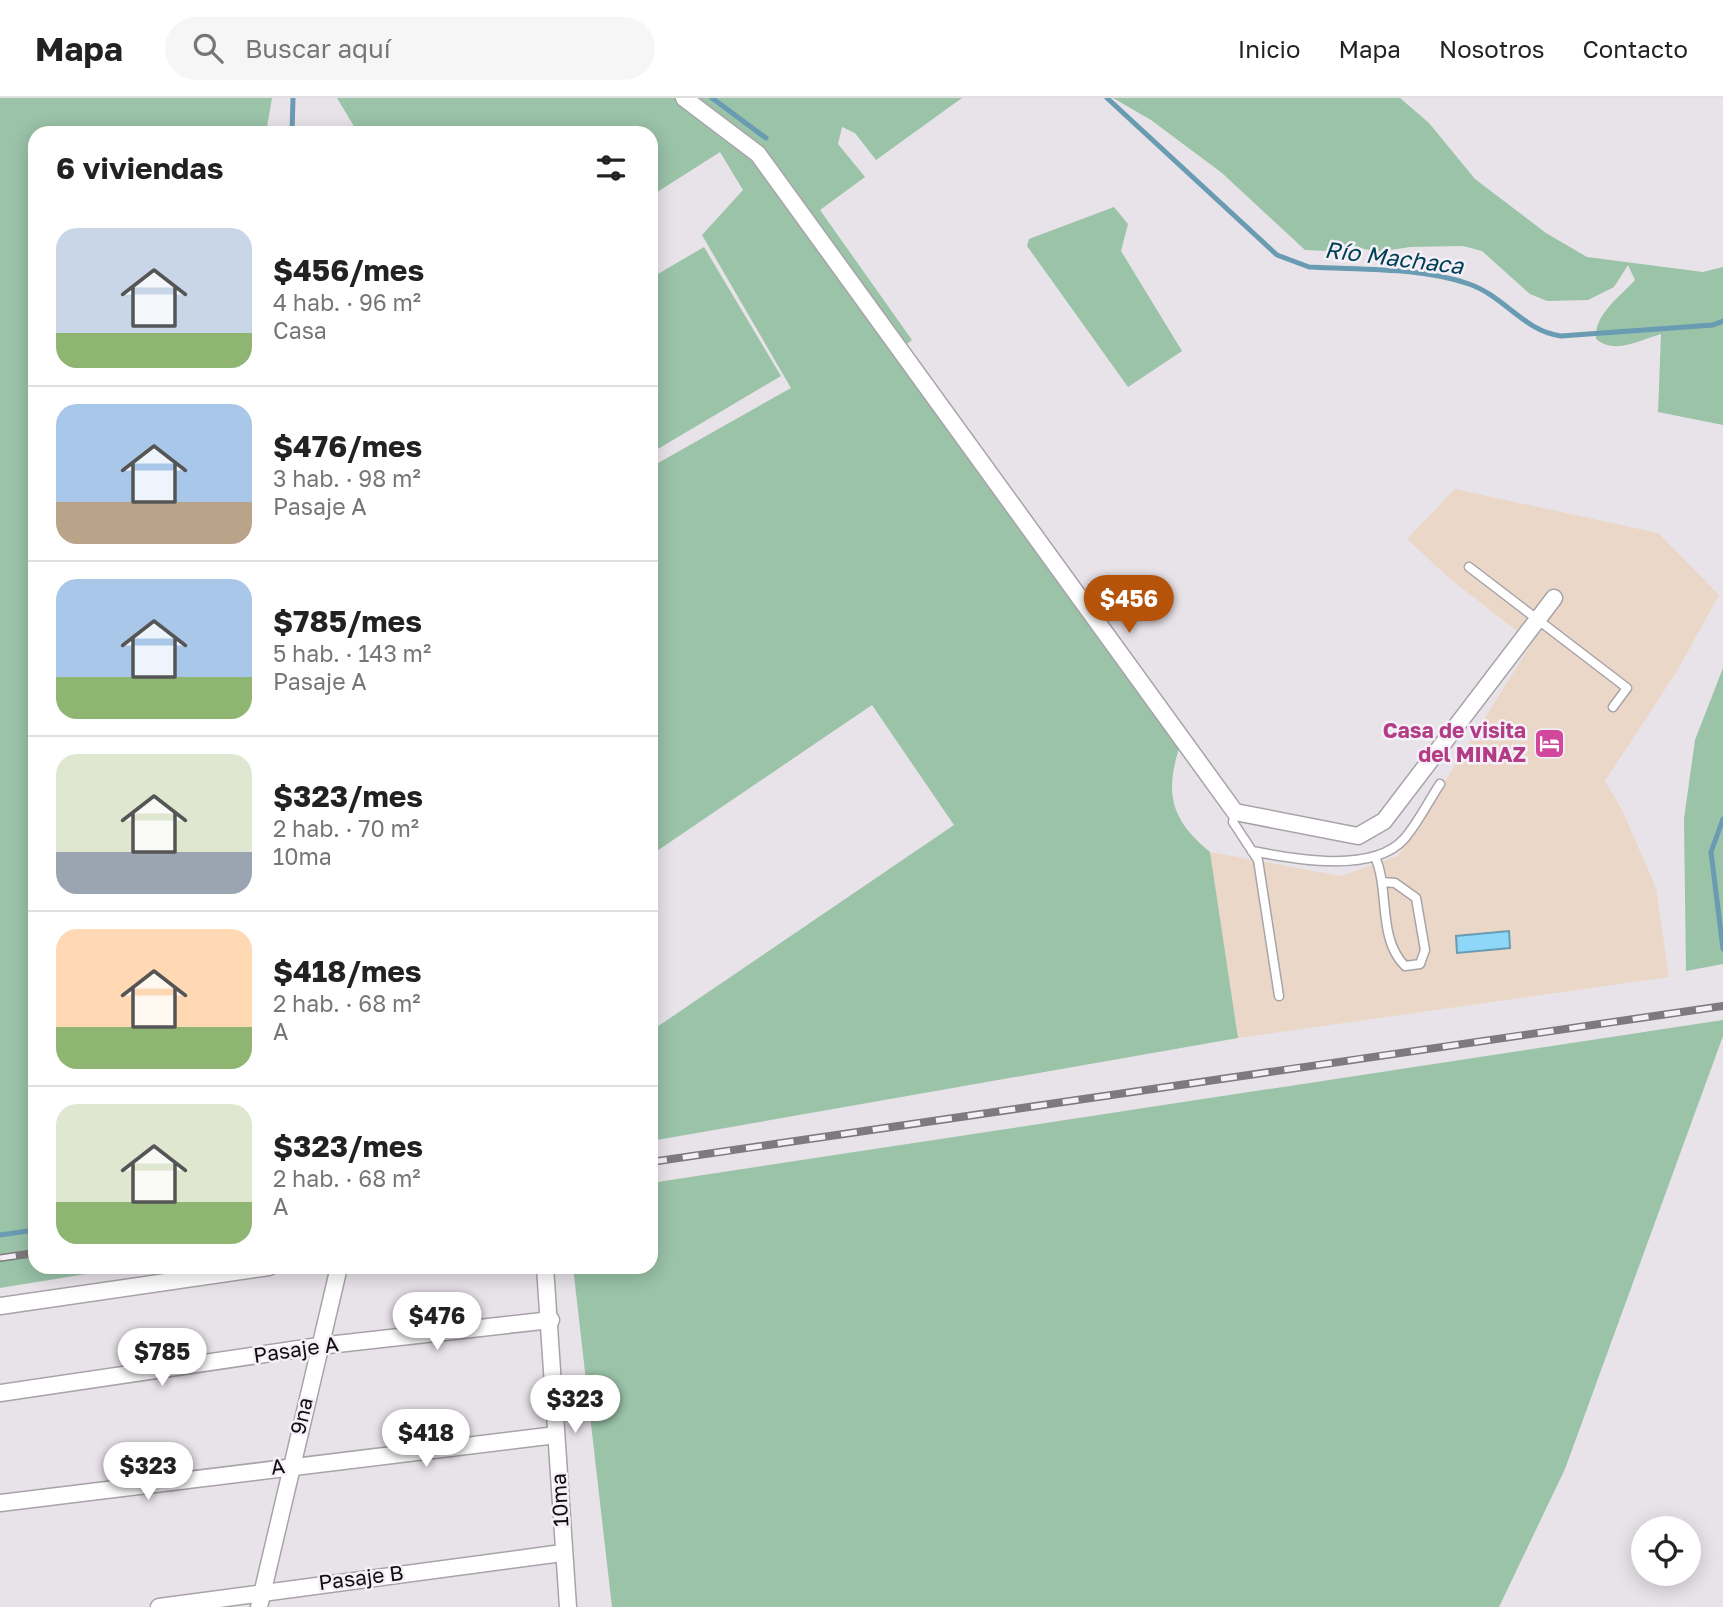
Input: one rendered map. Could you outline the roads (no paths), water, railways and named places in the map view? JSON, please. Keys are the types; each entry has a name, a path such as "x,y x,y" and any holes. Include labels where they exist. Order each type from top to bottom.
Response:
{"street":[{"path":"684,98 758,154 1235,812 1358,836 1384,821 1554,598"},
{"path":"0,1306 221,1274"},
{"name":"9na","path":"259,1607 337,1274"},
{"name":"10ma","path":"546,1274 551,1320 562,1553 568,1607"},
{"name":"Pasaje A","path":"0,1393 319,1346 551,1320"},
{"name":"A","path":"0,1503 291,1465 556,1435"},
{"name":"Pasaje B","path":"159,1607 562,1553"}],"lane":[{"path":"1469,567 1628,688 1613,707"},
{"path":"1252,851 1295,859 1351,860 1375,857 1403,841 1440,784"},
{"path":"1235,812 1233,822 1258,860 1279,996"},
{"path":"1375,857 1382,882 1383,904 1394,956 1405,966 1420,964 1425,950 1416,898 1395,883 1382,882"}],"water":[{"path":"1509,931 1510,948 1457,953 1456,936"}],"waterway":[{"path":"292,126 293,98"},
{"path":"712,98 766,138"},
{"name":"Río Machaca","path":"1107,98 1277,255 1309,267 1390,270 1431,275 1469,284 1493,297 1536,328 1561,336 1713,325 1723,321"},
{"name":"Río Machaca","path":"1723,819 1711,852 1723,949"},
{"path":"0,1235 28,1231"}],"railway":[{"path":"658,1161 1723,1006"},
{"path":"0,1258 28,1254"}],"place":[{"name":"Casa de visita del MINAZ","path":"1549,743"}]}
